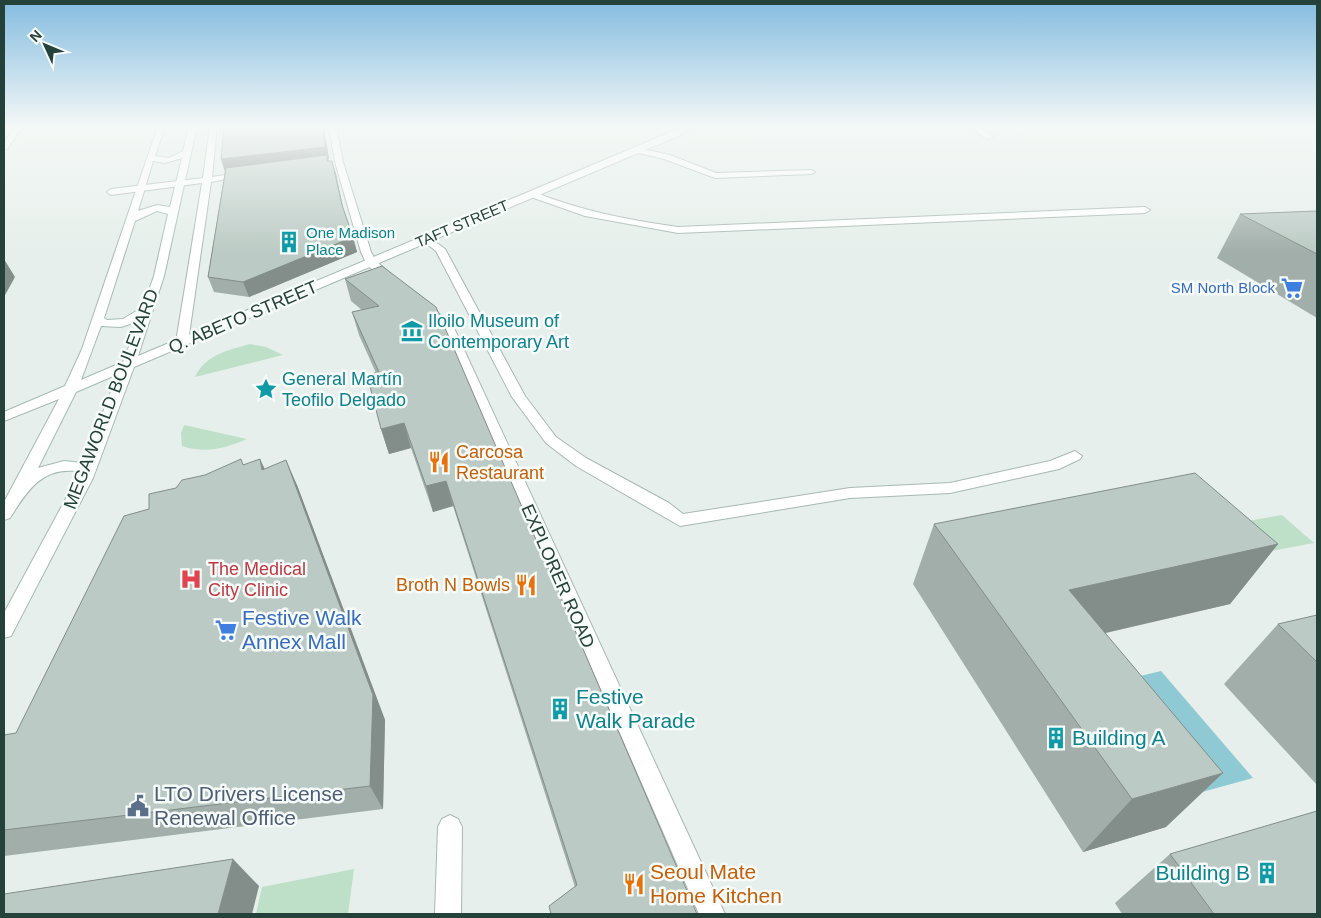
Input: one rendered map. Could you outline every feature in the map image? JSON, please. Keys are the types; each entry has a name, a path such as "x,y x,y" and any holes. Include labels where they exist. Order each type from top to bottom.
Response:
{"street":[{"path":"4,514 21,486 70,390 98,318 147,169"},
{"name":"MEGAWORLD BOULEVARD","path":"4,630 85,478 128,365 159,276 183,169"},
{"path":"182,342 208,169"},
{"path":"341,169 371,263"},
{"name":"TAFT STREET","path":"371,263 592,169"},
{"path":"698,169 715,175 735,176 811,172"},
{"path":"111,192 250,174"},
{"path":"531,194 563,207 616,222 678,230 1145,210"},
{"path":"131,218 153,208 162,208 173,213"},
{"path":"426,239 440,249 519,397 551,440 581,462 663,506 680,520 850,493 950,488 1054,465 1075,456"},
{"name":"EXPLORER ROAD","path":"371,263 436,315 448,328 712,914"},
{"name":"Q. ABETO STREET","path":"4,417 371,263"},
{"path":"98,318 103,324 121,324 134,319 148,309"},
{"path":"21,486 42,470 66,465 81,467 85,478"},
{"path":"448,914 450,827"}],"green space":[{"path":"250,344 266,347 283,355 195,377 211,358 226,351"},
{"path":"184,425 247,439 215,449 199,450 182,446 181,433"},
{"path":"1282,515 1314,543 1244,556 1214,527"},
{"path":"354,869 348,914 256,914 262,887"}],"water":[{"path":"1161,671 1253,778 1184,797 1099,686"}],"building":[{"name":"One Madison Place","path":"226,169 334,169 342,205 353,237 243,282 208,277"},
{"path":"1317,211 1317,254 1240,214"},
{"name":"Festive Walk Parade","path":"382,266 436,307 697,914 551,914 549,906 577,885 446,481 426,486 404,423 381,429 367,375 379,372 352,312 379,306 345,279"},
{"name":"Festive Walk Annex Mall","path":"241,459 243,465 260,459 262,470 286,460 373,695 370,786 4,830 4,735 16,733 124,516 149,509 149,494 176,488 182,480 205,475"},
{"path":"1195,473 1278,544 1069,590 1223,773 1132,799 934,524"},
{"path":"1317,615 1317,662 1278,624"},
{"path":"1317,811 1317,914 1214,914 1170,854"},
{"path":"233,859 218,914 4,914 4,894"}],"place":[{"name":"One Madison Place","path":"289,242"},
{"name":"SM North Block","path":"1292,288"},
{"name":"Iloilo Museum of Contemporary Art","path":"412,331"},
{"name":"General Martín Teofilo Delgado","path":"266,389"},
{"name":"Carcosa Restaurant","path":"439,462"},
{"name":"The Medical City Clinic","path":"191,579"},
{"name":"Broth N Bowls","path":"526,585"},
{"name":"Festive Walk Annex Mall","path":"226,630"},
{"name":"Festive Walk Parade","path":"560,709"},
{"name":"Building A","path":"1056,738"},
{"name":"LTO Drivers License Renewal Office","path":"138,806"},
{"name":"Building B","path":"1267,873"},
{"name":"Seoul Mate Home Kitchen","path":"634,884"}]}
